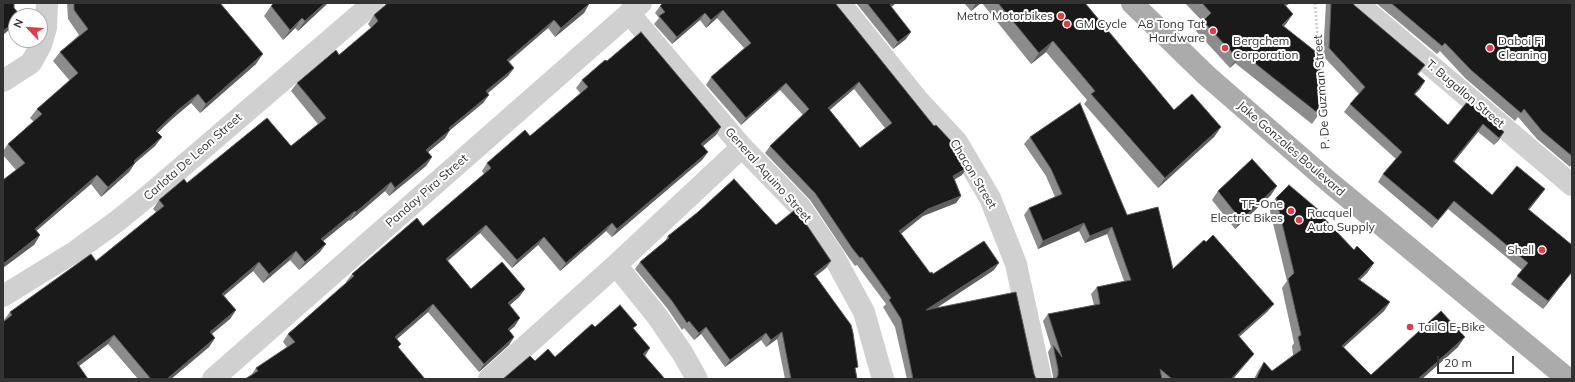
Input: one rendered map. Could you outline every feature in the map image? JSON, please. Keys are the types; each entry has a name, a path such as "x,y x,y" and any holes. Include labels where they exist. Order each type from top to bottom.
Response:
{"main road":[{"name":"Jake Gonzales Boulevard","path":"1132,3 1206,75 1328,181 1568,379"}],"street":[{"path":"3,81 31,63 42,45 46,28 47,3"},
{"name":"Carlota De Leon Street","path":"3,296 76,251 116,222 373,3"},
{"name":"Chacon Street","path":"840,3 917,99 956,142 990,198 1016,264 1041,379"},
{"name":"T. Bugallon Street","path":"1357,3 1572,185"},
{"name":"General Aquino Street","path":"635,8 742,147 800,207 833,254 864,312 883,379"},
{"name":"Panday Pira Street","path":"213,379 635,8"},
{"path":"489,379 616,265 742,147"},
{"path":"616,265 657,316 698,379"}],"path":[{"name":"P. De Guzman Street","path":"1315,3 1328,181"}],"building":[{"path":"3,3 14,3 14,8 8,8 8,27 3,31"},
{"path":"74,3 220,3 263,54 206,104 198,94 178,110 156,131 162,137 134,161 135,163 108,187 97,175 35,229 40,235 3,264 3,180 25,163 8,144 42,114 37,109 78,73 60,52 88,29 74,10"},
{"path":"274,3 325,3 305,21 302,18 290,30 271,6"},
{"path":"388,3 589,4 561,28 554,20 507,60 514,68 486,91 489,95 449,128 450,130 426,150 432,157 395,188 391,182 321,239 326,244 305,262 296,251 269,274 259,262 222,294 236,310 210,332 215,338 167,379 151,379 114,335 77,363 88,379 3,379 3,322 12,315 10,312 91,254 96,261 164,206 159,200 184,179 187,183 267,118 291,146 326,118 297,83 336,50 339,55 372,27 378,21 374,15"},
{"path":"663,3 835,3 934,126 936,125 952,142 967,168 953,176 961,196 928,209 899,231 930,273 932,272 933,274 984,241 999,263 926,310 1016,292 1036,379 913,379 901,319 889,300 891,298 862,257 860,258 852,248 815,193 770,146 809,109 786,83 746,118 711,77 751,43 723,10 711,20 705,13 677,37 659,16 665,12 660,6","holes":["859,82 892,123 860,148 828,108"]},
{"path":"867,3 892,3 890,5 911,32 898,42"},
{"path":"998,3 1085,3 1174,110 1192,94 1221,127 1165,178 1091,94 1095,91 1053,41 1039,53"},
{"path":"1202,3 1283,3 1293,14 1282,25 1320,55 1319,114 1242,53 1237,58 1203,21 1211,13"},
{"path":"1331,3 1353,3 1425,65 1417,74 1425,81 1414,94 1448,125 1468,101 1504,132 1499,138 1483,124 1453,161 1492,195 1517,166 1545,189 1528,209 1572,245 1572,272 1548,301 1517,276 1528,263 1454,201 1438,220 1383,174 1402,152 1350,104 1365,87 1329,48"},
{"path":"1391,3 1572,3 1572,156 1542,131 1524,109 1521,113 1471,70 1445,43 1442,46"},
{"path":"641,32 721,127 701,144 708,152 617,229 612,223 566,263 544,237 517,260 486,225 446,259 471,289 502,262 525,289 508,303 520,318 508,329 514,337 484,364 433,304 395,337 401,344 398,347 425,379 245,379 258,371 256,368 295,342 288,334 354,276 352,274 417,218 423,226 491,168 487,163 525,130 530,136 588,87 582,80"},
{"path":"1080,103 1127,215 1158,207 1173,269 1204,240 1206,242 1213,235 1274,304 1238,335 1254,354 1231,379 1172,379 1160,369 1162,379 1056,379 1058,369 1053,345 1062,357 1048,314 1100,304 1097,287 1131,280 1112,227 1090,236 1084,223 1043,241 1029,208 1062,194 1051,169 1030,137"},
{"path":"1252,159 1277,186 1241,220 1218,191"},
{"path":"734,179 776,225 796,209 831,261 814,274 851,325 858,367 855,368 857,379 791,379 782,332 771,340 766,333 730,360 706,327 699,333 689,321 687,323 672,301 640,262 669,238 668,236 698,212"},
{"path":"1289,185 1321,212 1319,213 1354,250 1357,246 1374,263 1358,279 1390,302 1342,346 1371,375 1441,311 1465,337 1418,379 1256,379 1264,362 1272,371 1301,350 1298,337 1301,335 1288,279 1294,273 1276,198"},
{"path":"620,305 637,325 633,328 650,348 643,354 665,379 503,379 530,356 535,361 548,349 555,357 592,324 595,327"}],"place":[{"name":"Metro Motorbikes","path":"1061,16"},
{"name":"GM Cycle","path":"1067,24"},
{"name":"A8 Tong Tat Hardware","path":"1213,31"},
{"name":"Bergchem Corporation","path":"1225,48"},
{"name":"Daboi Fi Cleaning","path":"1490,48"},
{"name":"TF-One Electric Bikes","path":"1291,211"},
{"name":"Racquel Auto Supply","path":"1299,220"},
{"name":"Shell","path":"1542,250"},
{"name":"TailG E-Bike","path":"1410,327"}]}
